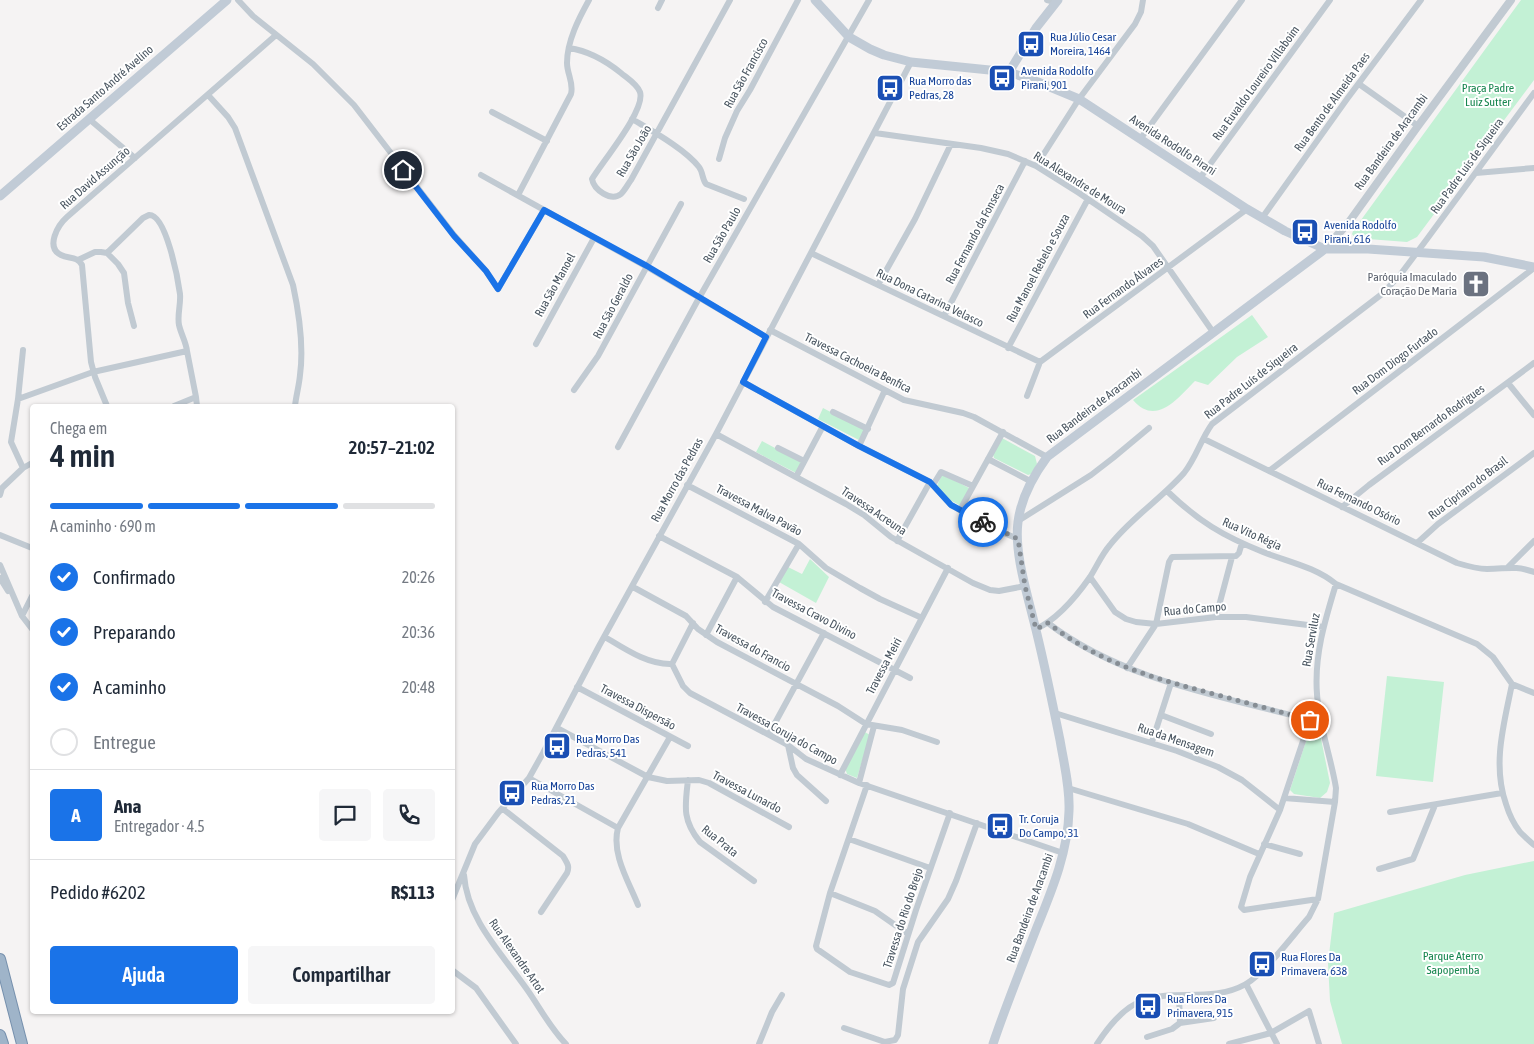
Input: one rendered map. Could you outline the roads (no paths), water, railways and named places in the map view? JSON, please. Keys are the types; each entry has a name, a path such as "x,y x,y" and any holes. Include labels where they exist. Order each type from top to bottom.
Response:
{"highway":[{"path":"0,959 22,1044"},
{"path":"0,1035 2,1044"}],"main road":[{"name":"Estrada Santo André Avelino","path":"0,196 227,0"},
{"name":"Avenida Rodolfo Pirani","path":"815,0 849,36 884,55 911,62 1009,72 1079,99 1262,218 1284,231 1325,250 1368,249 1484,257 1534,267"},
{"path":"1009,72 1053,1"},
{"name":"Rua Bandeira de Aracambi","path":"993,1044 1054,886 1068,831 1068,788 1055,713 1025,586 1018,539 1018,521 1025,497 1047,457 1325,250"}],"street":[{"path":"238,0 254,16 312,64 354,105 454,236 486,271 498,289 544,210"},
{"path":"518,194 572,90 567,63 569,48 574,31 589,0"},
{"path":"658,8 662,0"},
{"name":"Rua São João","path":"569,48 592,54 609,63 640,90 641,97 632,118 592,179 597,189 614,197 621,194 631,180 730,0"},
{"name":"Rua São Francisco","path":"719,159 725,138 737,111 798,0"},
{"name":"Rua São Paulo","path":"618,446 699,298 869,0"},
{"path":"1036,166 1079,99 1135,24 1141,12 1143,0"},
{"path":"1140,138 1242,0"},
{"name":"Rua Euvaldo Loureiro Villaboim","path":"1200,178 1330,0"},
{"name":"Rua Bento de Almeida Paes","path":"1262,218 1422,0"},
{"name":"Rua Bandeira de Aracambi","path":"1325,250 1349,222 1511,0"},
{"name":"Rua David Assunção","path":"78,260 60,255 54,243 57,229 67,217 276,35"},
{"name":"Rua Morro das Pedras","path":"455,894 475,844 529,778 557,728 577,687 716,434 911,62"},
{"path":"1359,84 1418,126"},
{"name":"Rua Padre Luis de Siqueira","path":"1417,252 1534,93"},
{"path":"208,95 228,117 235,128 293,285 298,310 301,352 300,375 295,404"},
{"path":"492,112 547,141"},
{"path":"632,118 701,168 703,180 706,184 744,199"},
{"path":"89,119 135,158"},
{"name":"Rua Alexandre de Moura","path":"875,133 994,150 1036,166 1088,199 1142,236 1153,246 1213,332"},
{"path":"878,285 915,218 951,144"},
{"name":"Rua Fernando da Fonseca","path":"944,316 1025,162"},
{"path":"1476,173 1534,168"},
{"path":"480,175 647,266 766,337"},
{"name":"Rua Manoel Rebelo e Souza","path":"1008,348 1088,199"},
{"name":"Rua São Geraldo","path":"574,390 598,356 681,204"},
{"name":"Rua Fernando Álvares","path":"1040,362 1248,209"},
{"path":"107,253 143,218 149,215 156,216 162,225 180,295 179,323 187,351 197,404"},
{"name":"Rua São Manoel","path":"536,344 594,238"},
{"path":"106,404 93,372 87,331 83,271 82,265 78,260 95,252 107,253 118,264 124,273 128,303 134,326"},
{"name":"Rua Padre Luís de Siqueira","path":"1036,629 1048,623 1079,592 1115,539 1167,491 1190,465 1207,431 1217,419 1382,294 1417,252"},
{"name":"Rua Dona Catarina Velasco","path":"811,253 1040,362"},
{"name":"Rua Dom Diogo Furtado","path":"1269,471 1534,267"},
{"name":"Travessa Cachoeira Benfica","path":"770,330 885,390 916,404 963,413 1003,432 1047,457"},
{"path":"23,350 11,442 23,468"},
{"path":"18,399 93,372 187,351"},
{"path":"1027,396 1040,362"},
{"name":"Rua Dom Bernardo Rodrigues","path":"1342,507 1534,363"},
{"path":"743,382 931,483 942,497 960,510 1018,539"},
{"path":"1508,383 1534,415"},
{"path":"859,446 885,390"},
{"path":"179,404 196,397"},
{"path":"833,412 868,429"},
{"path":"796,477 823,426"},
{"path":"1018,521 1098,469 1149,428"},
{"path":"960,510 1003,432"},
{"name":"Travessa Acreuna","path":"716,434 846,504 864,515 897,541 972,583 990,590 999,591 1025,586"},
{"name":"Rua Fernando Osório","path":"1204,439 1457,563 1474,568 1508,567 1534,572"},
{"path":"778,448 804,461"},
{"name":"Rua Cipriano do Brasil","path":"1417,542 1534,452"},
{"path":"988,458 1032,482"},
{"path":"0,495 2,488 23,468 30,465"},
{"path":"897,541 931,483 941,472 973,486"},
{"name":"Travessa Malva Pavão","path":"687,485 799,544 826,568 880,599 922,618"},
{"name":"Rua Vito Régia","path":"1167,491 1200,520 1242,544 1323,573 1336,584"},
{"path":"0,535 30,547"},
{"name":"Travessa Cravo Divino","path":"659,536 737,577 765,602 910,678"},
{"path":"1508,567 1534,541"},
{"path":"765,602 799,544"},
{"path":"1127,668 1156,624 1169,562 1172,557 1232,557 1238,555 1242,544"},
{"path":"1216,617 1232,557"},
{"path":"0,565 22,616"},
{"name":"Travessa Meiri","path":"840,775 948,568"},
{"path":"706,635 737,577"},
{"name":"Rua do Campo","path":"1090,577 1115,612 1126,619 1136,622 1156,624 1216,617 1246,617 1323,626"},
{"path":"0,578 30,626"},
{"path":"1336,584 1477,644 1493,657 1512,684 1534,693"},
{"name":"Rua Serviluz","path":"1246,984 1262,971 1309,917 1318,899 1335,802 1334,778 1317,695 1317,671 1323,626 1336,584"},
{"name":"Travessa do Francio","path":"633,587 686,616 706,635 843,709 866,724 902,730 937,742"},
{"path":"22,616 30,600"},
{"path":"605,637 636,654 660,663 672,664 693,623"},
{"path":"1048,623 1066,637 1127,668 1171,683 1310,720"},
{"path":"769,734 824,633"},
{"name":"Travessa Coruja do Campo","path":"672,664 683,686 690,693 769,734 788,745 806,759 867,785 1063,853"},
{"path":"1152,742 1171,683"},
{"path":"1512,684 1499,754 1500,779 1502,793 1511,818 1519,831 1534,845"},
{"name":"Travessa Dispersão","path":"577,687 688,746"},
{"path":"1318,899 1242,909 1243,896 1259,854 1280,810 1310,720 1320,712"},
{"name":"Rua da Mensagem","path":"1055,713 1152,742 1227,771 1280,810"},
{"path":"1161,715 1211,734"},
{"path":"859,782 874,726"},
{"name":"Travessa Lunardo","path":"557,728 648,777 666,781 699,780 709,783 789,827"},
{"path":"638,905 615,846 618,828 670,737"},
{"path":"788,745 793,768 797,775 826,802"},
{"path":"529,778 618,828"},
{"name":"Rua Prata","path":"688,780 685,811 687,823 693,833 700,842 754,880"},
{"name":"Travessa do Rio do Brejo","path":"867,785 830,893 816,948 850,972 891,985 894,983 930,868 950,813"},
{"path":"1068,788 1188,824 1259,854"},
{"path":"1390,812 1502,793"},
{"path":"1284,798 1335,802"},
{"path":"1379,869 1414,859 1435,805"},
{"path":"503,809 563,856 568,863 567,873 540,912"},
{"path":"844,1028 885,1042 895,1040 899,1030 903,989 918,942 948,899 977,823"},
{"path":"848,839 930,868"},
{"path":"1264,844 1300,854"},
{"name":"Rua Alexandre Artot","path":"464,874 465,887 472,907 483,928 566,1044"},
{"path":"830,893 875,911 918,942"},
{"path":"455,972 476,988 516,1044"},
{"path":"1097,1044 1108,1029 1131,1007 1143,1000 1157,997 1223,992 1246,984 1277,1044"},
{"path":"759,1044 772,1012 782,995"},
{"path":"1179,996 1180,1023"},
{"path":"1229,1044 1271,1032 1309,1012 1319,1044"},
{"path":"1147,1037 1172,1029 1180,1023 1214,1018"}],"place":[{"name":"Rua Júlio Cesar Moreira, 1464","path":"1031,44"},
{"name":"Avenida Rodolfo Pirani, 901","path":"1002,78"},
{"name":"Rua Morro das Pedras, 28","path":"890,88"},
{"name":"Avenida Rodolfo Pirani, 616","path":"1305,232"},
{"name":"Paróquia Imaculado Coração De Maria","path":"1476,284"},
{"name":"Rua Morro Das Pedras, 541","path":"557,746"},
{"name":"Rua Morro Das Pedras, 21","path":"512,793"},
{"name":"Tr. Coruja Do Campo, 31","path":"1000,826"},
{"name":"Rua Flores Da Primavera, 638","path":"1262,964"},
{"name":"Rua Flores Da Primavera, 915","path":"1148,1006"}],"park label":[{"name":"Praça Padre Luiz Sutter","path":"1488,95"},
{"name":"Parque Aterro Sapopemba","path":"1453,963"}]}
